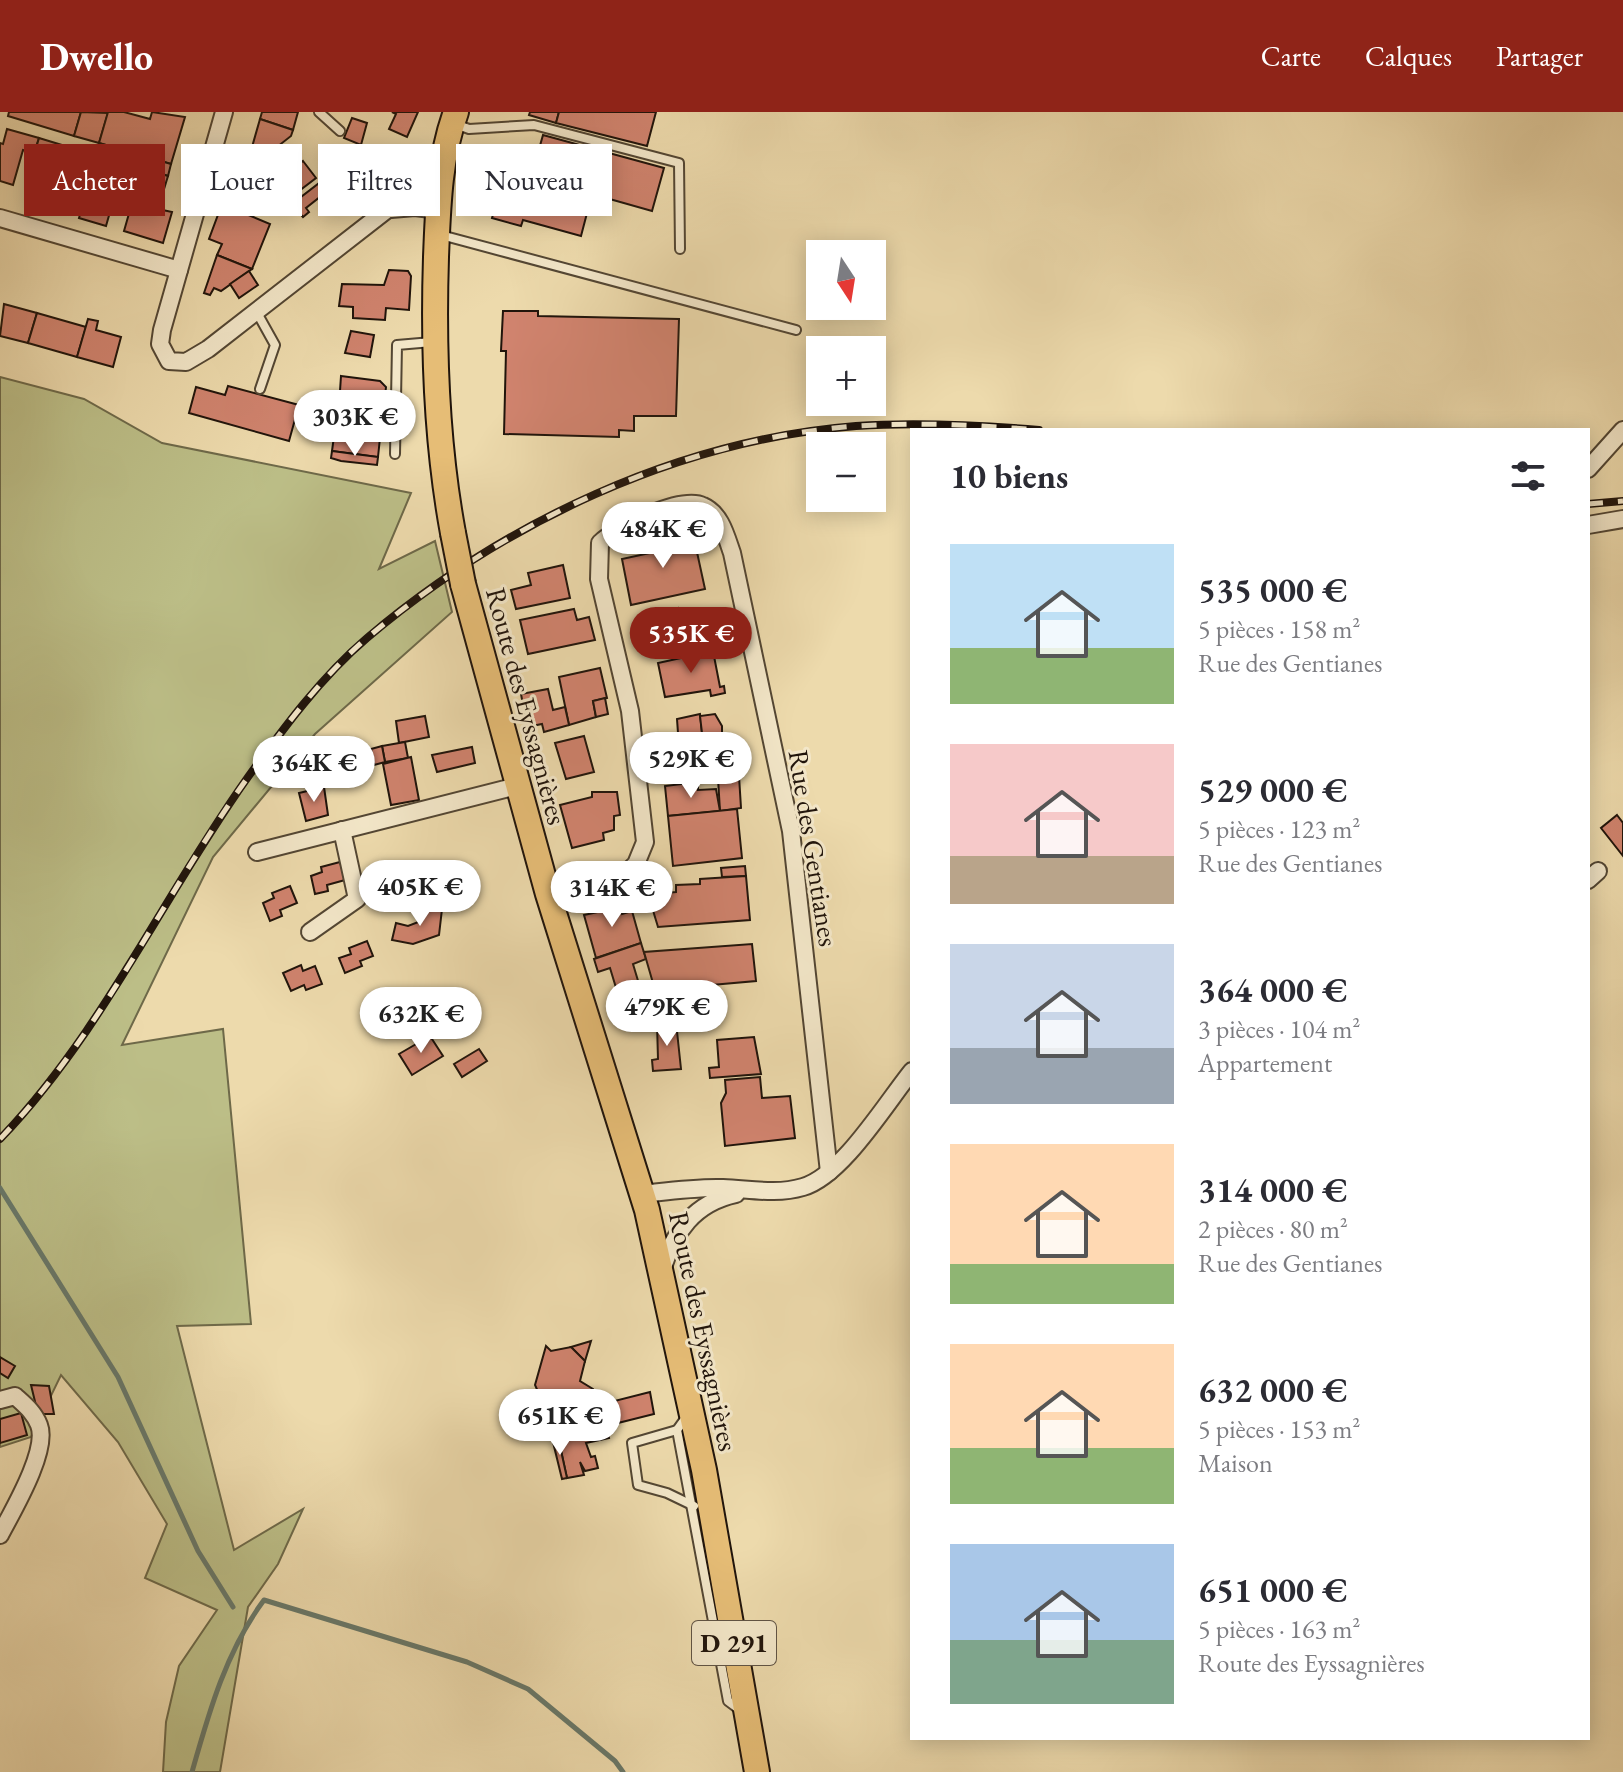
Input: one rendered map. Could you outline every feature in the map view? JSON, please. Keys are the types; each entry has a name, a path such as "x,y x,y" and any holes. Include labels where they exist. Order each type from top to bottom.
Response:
{"main road":[{"name":"Route des Eyssagnières","path":"440,185 454,118"},
{"name":"Route des Eyssagnières","path":"438,216 435,342 440,449 463,584 548,894 649,1219 692,1410 702,1510 757,1772"}],"street":[{"path":"224,112 160,344 169,361 186,362 208,349 382,216"},
{"path":"429,216 438,222"},
{"path":"0,218 179,270"},
{"path":"1590,467 1623,430"},
{"name":"Rue des Gentianes","path":"548,894 623,876 636,864 645,842 630,711 599,579 600,543 625,525 682,504 700,504 713,512 732,553 791,831 829,1172"},
{"path":"1590,525 1623,519"},
{"path":"257,852 517,786"},
{"path":"310,932 357,899 342,830"},
{"path":"642,1194 682,1190 750,1192 805,1186 829,1172 910,1073"},
{"path":"682,1190 687,1202 687,1220"},
{"path":"662,1272 673,1242 687,1220 706,1204 750,1192"},
{"path":"649,1219 667,1226 687,1220"},
{"path":"0,1400 15,1396 31,1409 41,1428 40,1444 25,1488 0,1535"}],"lane":[{"path":"319,112 340,131"},
{"path":"454,118 469,129 534,125 679,163 680,249"},
{"path":"438,222 796,330"},
{"path":"256,311 275,345 260,389"},
{"path":"395,454 397,345 435,342"},
{"path":"692,1410 677,1430 632,1443 638,1485 672,1494 702,1510"},
{"path":"677,1430 702,1510"}],"green space":[{"path":"0,377 84,399 162,443 411,493 379,569 435,541 452,612 315,734 213,857 122,1045 223,1029 251,1324 177,1326 234,1550 303,1509 278,1564 248,1607 220,1772 163,1772 166,1722 179,1666 217,1610 145,1578 167,1524 118,1442 61,1375 31,1437 0,1447"}],"building":[{"path":"9,112 81,112 74,136 8,116"},
{"path":"81,112 108,113 99,143 74,136"},
{"path":"108,112 124,112 150,119 152,112 185,117 171,164 165,162 165,144 99,143"},
{"path":"262,112 298,112 293,130 260,119"},
{"path":"392,112 418,112 407,137 389,129 396,114"},
{"path":"530,112 559,112 556,123 529,115"},
{"path":"559,112 656,112 647,146 556,123"},
{"path":"352,118 367,123 361,144 344,138"},
{"path":"260,119 293,130 291,136 281,144 253,144"},
{"path":"7,129 39,138 37,144 24,144 13,185 0,181 0,143 3,144"},
{"path":"543,135 576,144 540,144"},
{"path":"39,138 59,144 37,144"},
{"path":"612,154 664,168 652,211 612,200"},
{"path":"165,162 171,164 168,176 165,175"},
{"path":"302,162 316,178 302,189"},
{"path":"318,184 318,199 306,208 309,212 303,217 302,216 302,196"},
{"path":"165,210 172,212 163,243 124,231 128,216 165,216"},
{"path":"80,216 109,216 106,226"},
{"path":"218,216 251,216 270,224 252,269 217,255 222,244 209,239"},
{"path":"586,216 581,236 523,220 521,226 492,218"},
{"path":"217,255 252,269 221,291 214,288 210,295 204,293"},
{"path":"389,270 408,271 411,276 409,310 386,308 385,320 353,318 353,307 339,306 342,284 384,285"},
{"path":"249,271 258,285 239,298 230,284"},
{"path":"4,304 37,313 28,343 0,336"},
{"path":"503,311 538,311 538,316 679,319 676,416 634,416 634,431 619,430 619,437 504,434 506,351 501,351"},
{"path":"37,313 86,327 77,357 28,343"},
{"path":"88,319 98,321 96,330 121,337 113,367 77,357"},
{"path":"351,331 374,335 370,357 345,353"},
{"path":"341,376 380,381 386,387 385,396 340,391"},
{"path":"228,386 299,405 289,441 189,413 196,387 225,395"},
{"path":"340,391 385,396 382,419 337,414"},
{"path":"337,414 382,419 378,457 332,451"},
{"path":"332,451 378,457 377,465 331,458"},
{"path":"667,532 680,538 682,546 695,543 705,589 631,605 622,559 650,553 647,535"},
{"path":"563,565 570,598 516,609 511,590 531,585 528,573"},
{"path":"678,608 683,633 654,640 649,614"},
{"path":"574,609 577,620 589,617 595,640 528,654 520,620"},
{"path":"713,651 720,687 724,686 725,693 711,696 710,690 665,697 658,663"},
{"path":"600,668 607,698 593,701 596,717 569,725 559,677"},
{"path":"548,689 553,710 565,707 569,725 544,732 542,724 527,727 521,694"},
{"path":"605,698 608,714 596,717 593,701"},
{"path":"700,714 705,761 682,763 680,743 685,742 683,733 678,733 677,719"},
{"path":"715,714 722,726 722,747 704,750 700,716"},
{"path":"425,716 429,737 399,743 396,721"},
{"path":"584,736 594,772 566,779 555,743"},
{"path":"405,742 408,758 385,762 382,746"},
{"path":"382,746 385,762 374,765 371,749"},
{"path":"472,747 475,763 437,772 432,755"},
{"path":"411,757 419,800 391,805 383,764"},
{"path":"738,760 741,808 720,811 717,762"},
{"path":"698,782 698,790 716,789 720,811 668,816 665,786"},
{"path":"324,787 328,815 306,821 299,793"},
{"path":"592,792 617,792 620,815 614,816 614,830 603,833 604,840 572,848 560,805 592,797"},
{"path":"737,809 742,858 673,866 668,816"},
{"path":"1617,815 1623,823 1623,856 1601,828"},
{"path":"340,862 345,880 327,885 328,891 315,894 311,876 322,872 321,867"},
{"path":"745,866 746,876 722,877 721,868"},
{"path":"746,876 750,920 658,927 648,894 676,892 676,885 700,884 700,879"},
{"path":"290,886 297,903 280,910 282,916 270,921 263,903 274,898 272,893"},
{"path":"617,897 622,914 632,911 641,943 596,958 584,915 598,912 597,903"},
{"path":"423,906 442,909 439,935 413,944 392,940 396,923 408,926 421,921"},
{"path":"367,941 373,956 360,961 362,966 345,973 339,958 351,954 349,948"},
{"path":"641,943 646,959 633,964 639,984 617,991 610,968 598,972 594,959"},
{"path":"752,944 756,981 655,990 644,952"},
{"path":"301,965 303,971 315,966 322,984 306,990 304,985 291,991 283,973"},
{"path":"676,1022 681,1069 653,1071 652,1060 658,1059 657,1023"},
{"path":"430,1036 443,1056 412,1075 399,1054"},
{"path":"754,1037 761,1074 710,1078 709,1068 719,1067 717,1040"},
{"path":"479,1049 487,1061 462,1077 454,1064"},
{"path":"760,1077 762,1098 790,1096 795,1138 725,1146 721,1103 726,1093 725,1080"},
{"path":"591,1341 585,1361 571,1347"},
{"path":"546,1346 551,1351 571,1347 585,1361 580,1381 593,1389 593,1394 603,1404 650,1392 654,1414 606,1426 609,1438 586,1443 591,1457 595,1456 598,1468 585,1471 580,1462 584,1475 567,1478 558,1437 562,1436 561,1431 544,1435 541,1420 591,1407 590,1402 581,1400 580,1394 543,1403 535,1385"},
{"path":"0,1357 15,1366 8,1378 0,1373"},
{"path":"31,1385 49,1386 54,1414 38,1414"},
{"path":"21,1413 27,1435 0,1443 0,1419"},
{"path":"558,1437 567,1478 562,1479 552,1438"}],"waterway":[{"path":"0,1188 118,1377 198,1551 233,1607"},
{"path":"192,1772 229,1661 264,1600 467,1662 528,1689 615,1761 623,1772"}],"railway":[{"path":"0,1139 70,1054 217,822 289,722 350,653 420,596 534,524 595,494 658,469 723,449 789,434 856,426 902,424 1008,428"},
{"path":"1590,504 1623,501"}]}
